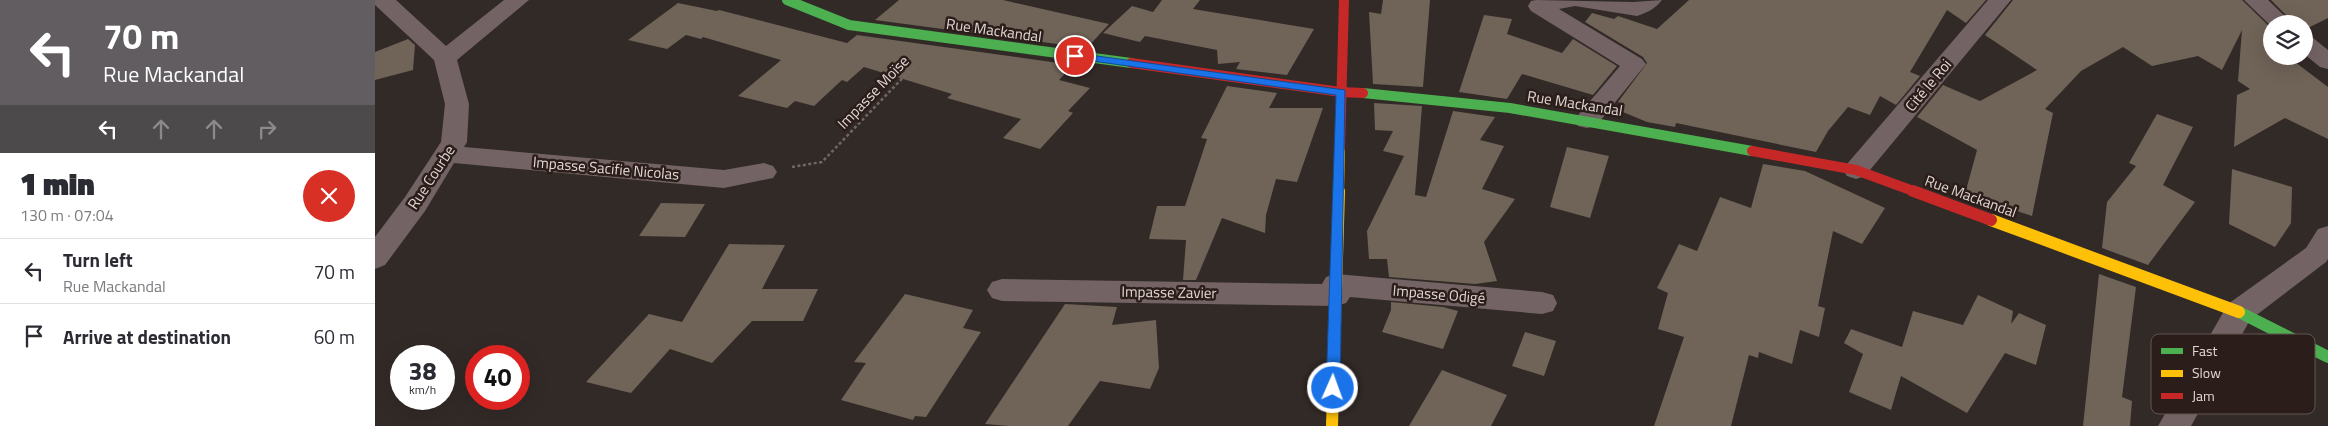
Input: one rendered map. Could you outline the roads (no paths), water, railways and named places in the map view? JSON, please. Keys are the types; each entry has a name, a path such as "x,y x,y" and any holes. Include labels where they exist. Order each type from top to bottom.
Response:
{"street":[{"path":"383,0 445,58 518,0"},
{"name":"Rue Mackandal","path":"787,0 849,25 1341,92 1419,96 1587,120 1856,170 2239,312 2283,334"},
{"path":"1332,426 1344,0"},
{"path":"1572,0 1539,6 1634,64 1587,120"},
{"path":"1577,0 1637,9 1651,0"},
{"name":"Cité le Roi","path":"1856,170 2000,0"},
{"path":"2255,0 2272,15"},
{"path":"2313,50 2328,62"},
{"name":"Rue Courbe","path":"375,258 415,204 454,142 457,104 445,58"},
{"name":"Impasse Sacifie Nicolas","path":"447,154 725,178 764,172"},
{"path":"2226,334 2239,312 2316,256 2328,236"},
{"name":"Impasse Zavier","path":"1002,290 1336,290"},
{"name":"Impasse Odigé","path":"1336,290 1542,303"},
{"name":"Rue Mackandal","path":"2315,350 2328,357"},
{"path":"2174,426 2181,414"}]}
